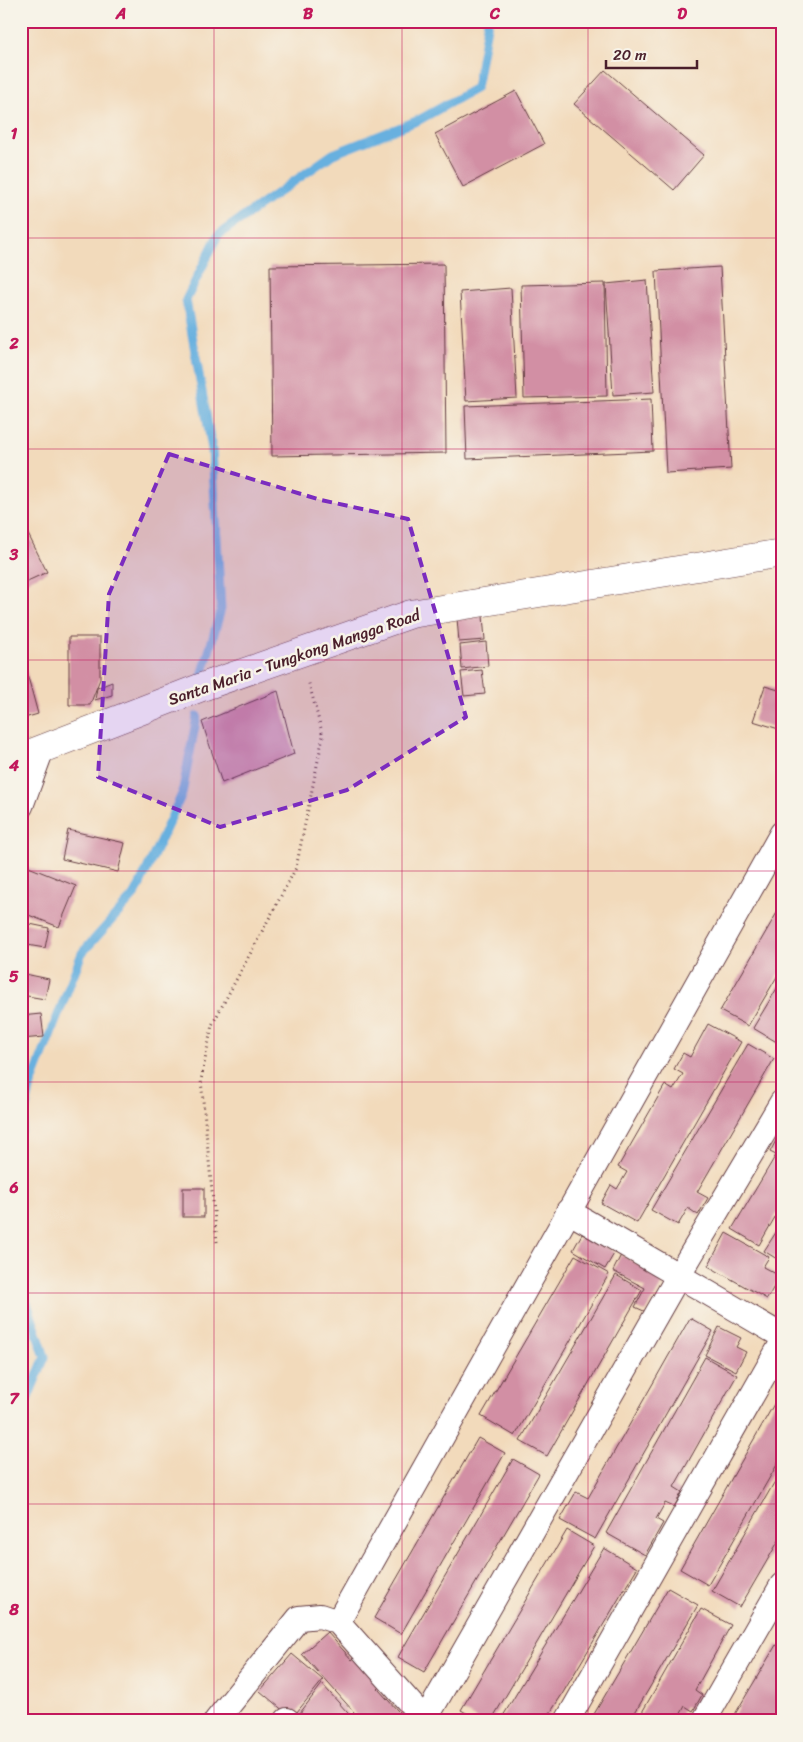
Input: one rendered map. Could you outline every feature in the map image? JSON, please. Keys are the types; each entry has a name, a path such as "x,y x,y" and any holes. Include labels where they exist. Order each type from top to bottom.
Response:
{"main road":[{"name":"Santa Maria - Tungkong Mangga Road","path":"32,753 202,687 411,614 782,553"}],"street":[{"path":"21,806 32,753"},
{"path":"338,1622 782,833"},
{"path":"216,1721 299,1618 320,1616 338,1622 426,1720 678,1275 782,1102"},
{"path":"568,1211 782,1336"},
{"path":"567,1721 782,1343"},
{"path":"704,1721 782,1585"}],"path":[{"path":"217,1242 201,1080 212,1025 296,868 323,736 300,652"}],"highlighted area":[{"path":"169,454 321,500 408,519 466,717 347,790 220,827 98,777 109,594"}],"building":[{"path":"605,70 704,155 674,190 574,104"},
{"path":"516,91 544,144 463,187 435,134"},
{"path":"444,264 446,453 272,456 270,266"},
{"path":"720,267 731,469 666,473 656,271"},
{"path":"647,280 654,392 613,395 606,284"},
{"path":"605,283 607,396 524,398 521,285"},
{"path":"511,288 517,398 466,401 460,292"},
{"path":"651,399 653,451 467,459 465,406"},
{"path":"21,520 47,572 21,584"},
{"path":"483,616 485,640 459,642 457,618"},
{"path":"69,637 100,637 100,679 90,705 69,705"},
{"path":"486,642 488,666 462,669 460,645"},
{"path":"25,666 38,714 21,719 21,667"},
{"path":"482,670 485,694 464,696 461,672"},
{"path":"112,682 112,695 95,700 97,688"},
{"path":"765,686 782,691 782,730 753,721"},
{"path":"278,691 294,754 222,783 202,722"},
{"path":"68,830 125,843 118,872 62,859"},
{"path":"21,864 76,886 59,927 21,912"},
{"path":"782,904 782,968 748,1026 720,1011"},
{"path":"25,923 49,928 45,948 21,944"},
{"path":"25,974 49,979 45,999 21,995"},
{"path":"782,980 782,1041 780,1044 753,1028"},
{"path":"41,1014 44,1037 21,1039 21,1016"},
{"path":"708,1024 741,1042 637,1223 601,1203 611,1185 617,1189 627,1172 618,1167 665,1085 673,1090 683,1074 674,1069 683,1053 690,1057"},
{"path":"748,1044 774,1059 697,1192 708,1198 698,1215 688,1208 678,1225 651,1210"},
{"path":"782,1129 782,1144 779,1150 782,1146 782,1205 759,1245 732,1229 776,1155 770,1152"},
{"path":"183,1188 204,1188 204,1217 183,1217"},
{"path":"782,1223 782,1262 764,1251"},
{"path":"726,1233 769,1257 763,1267 780,1276 767,1299 708,1266"},
{"path":"582,1234 615,1252 605,1269 573,1250"},
{"path":"575,1255 609,1274 515,1436 481,1416"},
{"path":"621,1255 665,1279 646,1312 635,1307 645,1288 613,1271"},
{"path":"616,1275 642,1290 547,1456 520,1441"},
{"path":"690,1318 713,1331 595,1539 560,1520 576,1492 588,1498"},
{"path":"719,1327 741,1338 736,1347 746,1352 736,1371 705,1355"},
{"path":"705,1357 737,1375 674,1487 682,1492 674,1507 665,1503 656,1519 663,1523 645,1555 606,1533"},
{"path":"782,1390 782,1456 708,1585 680,1569"},
{"path":"478,1438 505,1453 401,1634 374,1618"},
{"path":"513,1459 539,1474 424,1672 398,1657"},
{"path":"782,1469 782,1535 740,1607 712,1591"},
{"path":"567,1530 594,1546 491,1721 480,1721 461,1710"},
{"path":"604,1548 637,1568 561,1696 545,1721 500,1721"},
{"path":"668,1588 698,1605 640,1704 630,1721 590,1721"},
{"path":"701,1609 731,1625 695,1690 702,1695 693,1711 685,1706 677,1721 637,1721"},
{"path":"327,1632 352,1660 360,1653 385,1682 378,1689 407,1721 362,1721 302,1654"},
{"path":"776,1645 782,1648 782,1707 774,1721 731,1721"},
{"path":"292,1654 323,1680 292,1718 260,1691"},
{"path":"322,1684 355,1721 294,1721"}],"waterway":[{"path":"202,676 221,609 212,449 186,300 218,235 333,154 419,120 476,88 488,21"},
{"path":"21,1130 31,1085 82,953 136,893 182,794 197,716"},
{"path":"21,1285 45,1357 21,1414"}]}
